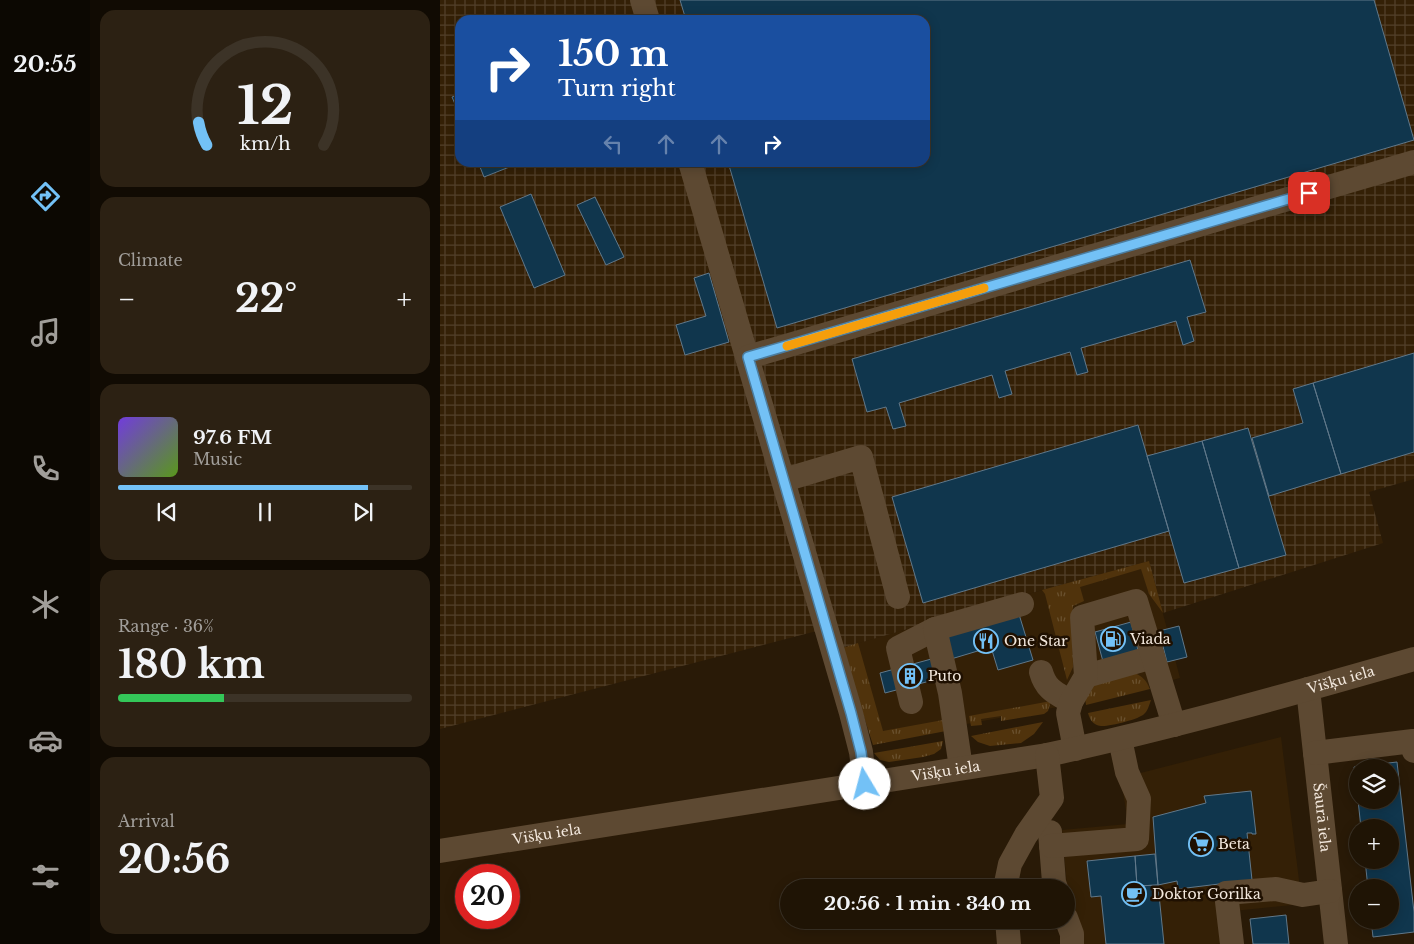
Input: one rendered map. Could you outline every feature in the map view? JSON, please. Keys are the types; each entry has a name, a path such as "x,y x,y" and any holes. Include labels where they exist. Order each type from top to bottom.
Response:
{"street":[{"path":"642,0 646,15"},
{"path":"748,357 1414,162"},
{"path":"691,167 851,713 861,752 865,784"},
{"path":"784,480 861,457 898,597"},
{"path":"1075,749 1068,713 1071,702 1086,676 1082,617 1136,601 1174,725"},
{"path":"911,702 898,648 935,629 1022,604"},
{"path":"935,629 950,692 962,768"},
{"path":"1086,676 1153,657"},
{"name":"Višķu iela","path":"440,851 1047,755 1120,739 1242,708 1414,659"},
{"path":"1041,672 1043,681 1048,688 1071,702"},
{"name":"Šaurā iela","path":"1308,690 1336,944"},
{"path":"1051,846 1137,839 1139,799 1127,772 1120,739"},
{"path":"1315,753 1413,741 1414,751"},
{"path":"1007,879 1010,864 1026,835 1052,798 1047,755"},
{"path":"1047,804 1053,879"},
{"path":"1232,944 1226,893 1276,889 1303,895 1330,891"},
{"path":"1070,929 1072,944"}],"shaded area":[{"path":"440,0 1414,0 1414,479 1369,492 1383,543 1163,613 1149,561 842,648 836,626 440,729"},
{"path":"1149,561 1180,678 1101,699 880,740 855,644"},
{"path":"1281,737 1302,904 1224,912 1227,943 1072,944 1071,929 1075,929 1075,879 1066,879 1062,830 1128,824 1121,778"}],"green space":[{"path":"1149,561 1163,613 1149,594 1141,569 1080,587 1084,601 1073,606 1073,667 1067,680 1045,594 1042,590"},
{"path":"858,643 883,731 943,720 946,731 873,745 842,648"},
{"path":"1135,673 1144,679 1150,689 1086,705 1085,697 1093,683"},
{"path":"1151,700 1146,711 1141,716 1117,724 1096,725 1092,722 1088,713"},
{"path":"1051,701 1048,711 1044,714 1001,721 1001,716 981,719 982,725 971,726 969,716"},
{"path":"1043,722 1034,734 1021,743 990,746 978,742 971,736"},
{"path":"943,741 941,749 934,754 923,757 889,762 880,760 874,753"}],"building":[{"path":"680,0 1374,0 1414,140 777,328 729,167 930,167 930,15 684,15"},
{"path":"480,167 509,167 484,177"},
{"path":"531,194 565,275 534,288 500,207"},
{"path":"595,197 624,257 606,265 577,205"},
{"path":"1190,260 1206,312 1187,317 1194,341 1183,345 1176,321 1081,348 1088,372 1077,375 1070,352 1005,371 1012,394 999,398 992,375 899,403 906,426 893,429 886,407 867,412 852,359"},
{"path":"709,273 729,342 685,355 676,325 706,316 694,278"},
{"path":"1414,353 1414,452 1341,474 1313,383"},
{"path":"1313,383 1341,474 1269,496 1252,438 1303,423 1293,389"},
{"path":"1138,425 1169,531 923,603 892,497"},
{"path":"1248,428 1286,555 1239,568 1202,441"},
{"path":"1202,441 1239,568 1184,583 1147,456"},
{"name":"One Star","path":"1018,611 1033,660 998,670 991,647 951,659 943,634"},
{"path":"1131,622 1143,670 1108,680 1095,632"},
{"path":"1179,626 1187,657 1167,662 1159,631"},
{"name":"Puto","path":"935,658 941,678 885,693 880,673"},
{"path":"1399,780 1414,912 1414,932 1373,937 1372,929 1399,929 1399,879 1367,879 1366,869 1399,869 1399,819 1360,819 1359,809 1399,809"},
{"name":"Beta","path":"1251,791 1256,834 1247,833 1252,880 1178,889 1177,881 1158,885 1153,817 1206,803 1204,796"},
{"path":"1155,854 1158,885 1137,886 1135,856"},
{"path":"1135,856 1137,886 1158,885 1164,944 1106,944 1101,896 1091,897 1087,861"},
{"path":"1286,915 1289,944 1253,944 1250,919"}],"slow traffic":[{"path":"787,346 984,288"}],"place":[{"name":"Viada","path":"1113,639"},
{"name":"One Star","path":"986,641"},
{"name":"Puto","path":"910,676"},
{"name":"Beta","path":"1201,844"},
{"name":"Doktor Gorilka","path":"1134,894"}],"route":[{"path":"865,784 861,752 851,713 748,357 1309,193"}]}
